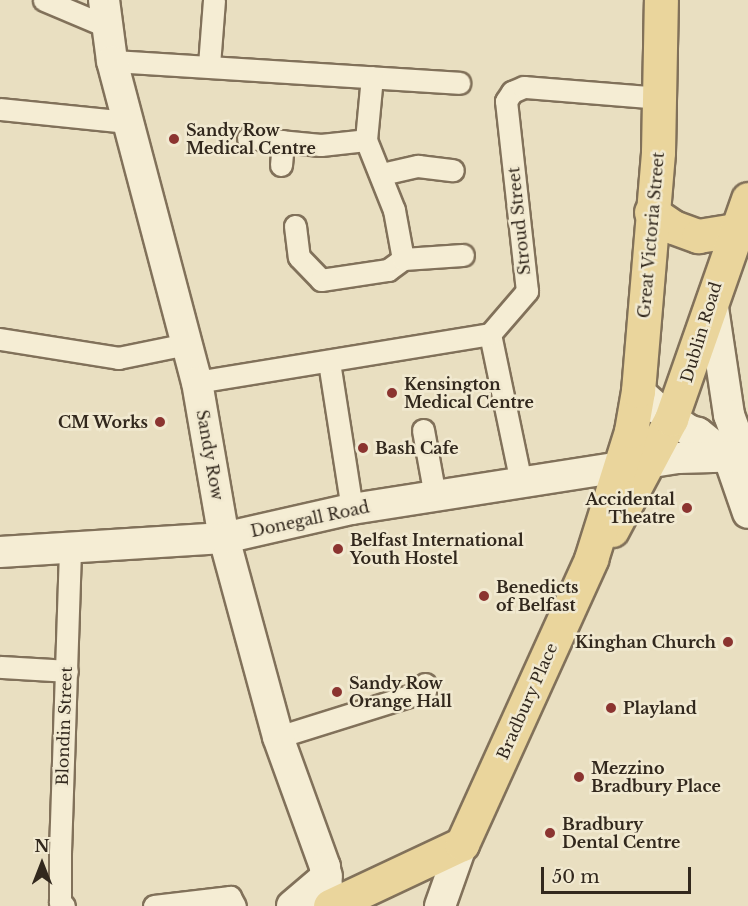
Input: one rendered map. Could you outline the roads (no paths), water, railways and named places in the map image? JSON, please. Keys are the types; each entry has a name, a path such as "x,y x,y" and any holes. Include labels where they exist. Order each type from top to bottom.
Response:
{"main road":[{"name":"Great Victoria Street","path":"634,465 631,431 655,406 651,212 660,98 661,0"},
{"name":"Sandy Row","path":"105,13 112,61 197,382 224,538 278,737 329,896"},
{"name":"Dublin Road","path":"634,465 655,406 713,295 741,233 748,199"},
{"path":"651,212 673,227 698,236 741,233"},
{"path":"713,295 739,420 748,513"},
{"path":"655,406 742,459"},
{"name":"Donegall Road","path":"0,552 70,545 224,538 352,509 678,458 742,459"},
{"name":"Bradbury Place","path":"459,850 634,465"},
{"path":"292,906 329,896 459,850"},
{"path":"424,906 440,875 459,850"},
{"path":"440,906 453,878 459,850"}],"street":[{"path":"44,0 105,13"},
{"path":"209,65 214,0"},
{"path":"112,61 209,65 459,83"},
{"path":"372,77 366,140 382,174 394,210 403,259"},
{"name":"Stroud Street","path":"490,334 527,291 506,101 512,92 524,87 660,98"},
{"path":"0,109 129,122"},
{"path":"248,138 321,145 366,140"},
{"path":"281,165 283,141"},
{"path":"382,174 418,166 453,170"},
{"path":"295,226 299,257 321,280 388,270 403,259 463,255"},
{"path":"197,382 490,334 521,483"},
{"path":"0,339 117,358 187,344"},
{"path":"329,362 352,509"},
{"path":"423,430 435,496"},
{"name":"Blondin Street","path":"64,906 60,891 70,545"},
{"path":"0,667 66,671"},
{"path":"278,737 425,691 425,684"},
{"path":"154,906 230,897 235,906"}],"place":[{"name":"Sandy Row Medical Centre","path":"174,139"},
{"name":"Kensington Medical Centre","path":"392,393"},
{"name":"CM Works","path":"160,422"},
{"name":"Bash Cafe","path":"363,448"},
{"name":"Accidental Theatre","path":"687,508"},
{"name":"Belfast International Youth Hostel","path":"338,549"},
{"name":"Benedicts of Belfast","path":"484,596"},
{"name":"Kinghan Church","path":"728,642"},
{"name":"Sandy Row Orange Hall","path":"337,692"},
{"name":"Playland","path":"611,708"},
{"name":"Mezzino Bradbury Place","path":"579,777"},
{"name":"Bradbury Dental Centre","path":"550,833"}]}
